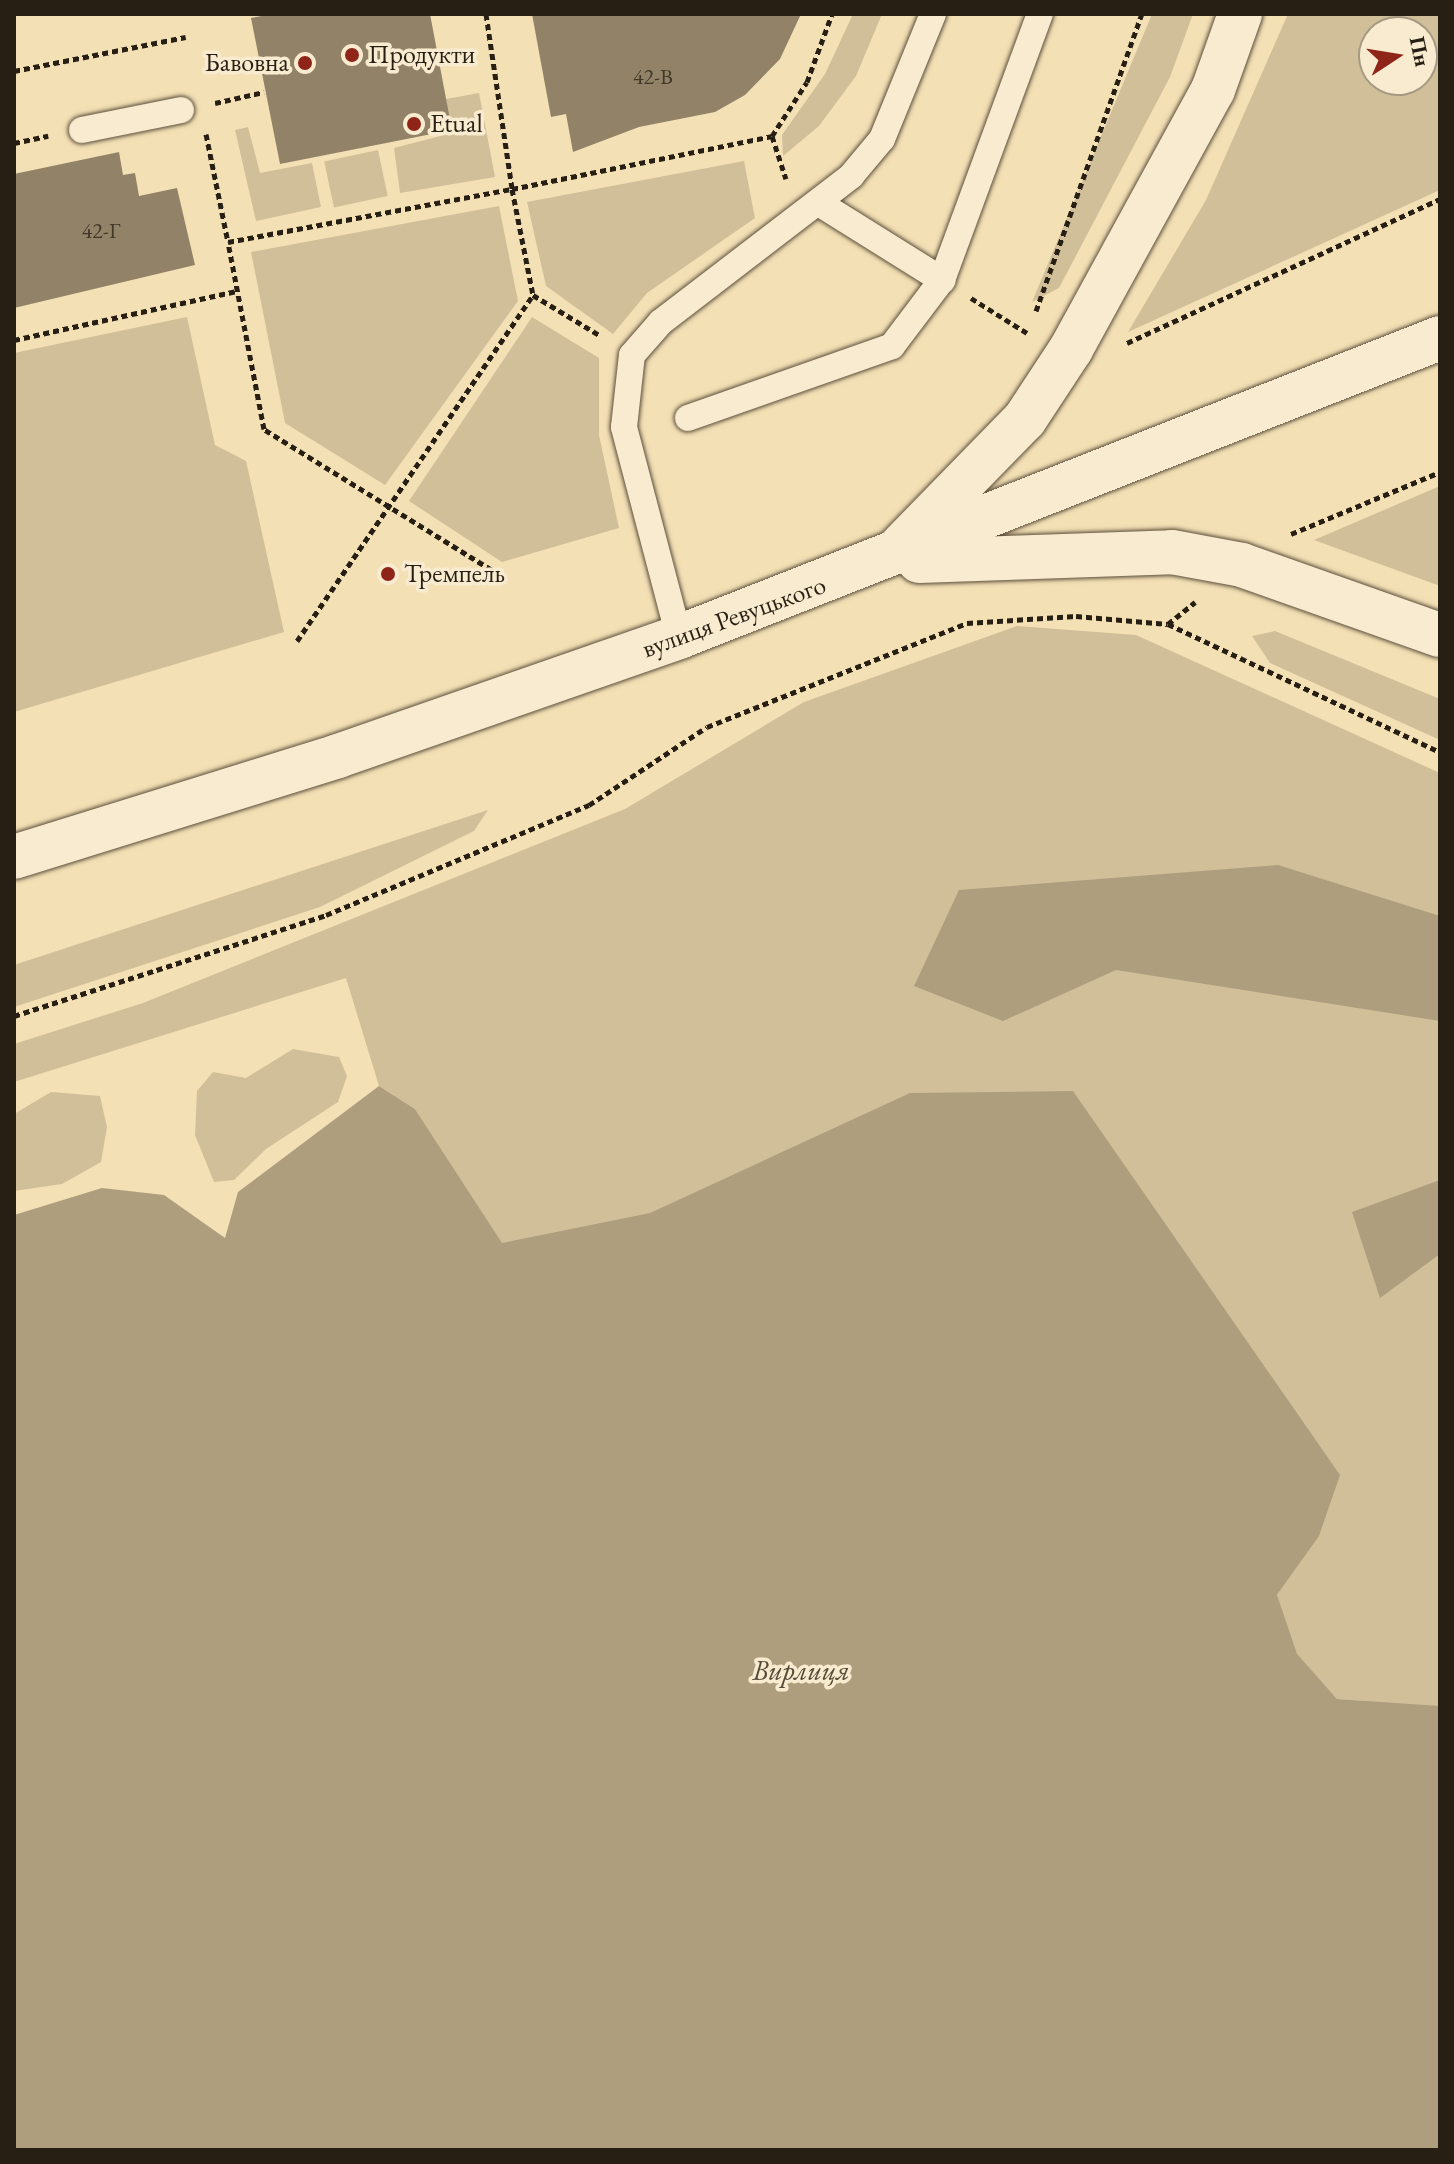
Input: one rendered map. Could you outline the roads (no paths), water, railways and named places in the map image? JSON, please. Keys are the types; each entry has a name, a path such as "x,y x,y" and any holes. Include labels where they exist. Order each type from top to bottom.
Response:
{"street":[{"path":"884,562 1025,419 1064,361 1213,90 1240,14"},
{"name":"вулиця Ревуцького","path":"14,857 338,756 679,637 884,562 1440,338"},
{"path":"884,562 1172,552 1242,565 1440,635"}],"lane":[{"path":"679,637 624,427 632,355 661,322 822,205 882,139 933,14"},
{"path":"688,418 892,346 942,280 1040,14"},
{"path":"82,130 193,116"},
{"path":"822,205 942,280"}],"water":[{"path":"1278,865 1440,916 1440,1021 1116,970 1003,1021 914,986 959,890"},
{"name":"Вирлиця","path":"379,1086 415,1109 502,1243 650,1213 910,1093 1073,1091 1340,1475 1319,1536 1277,1595 1297,1654 1337,1699 1440,1706 1440,2150 14,2150 14,1215 102,1188 164,1195 225,1238 238,1192"},
{"path":"1440,1180 1440,1254 1380,1298 1352,1212"}],"place":[{"name":"Продукти","path":"352,55"},
{"name":"Бавовна","path":"305,63"},
{"name":"Etual","path":"414,124"},
{"name":"Тремпель","path":"388,574"}]}
